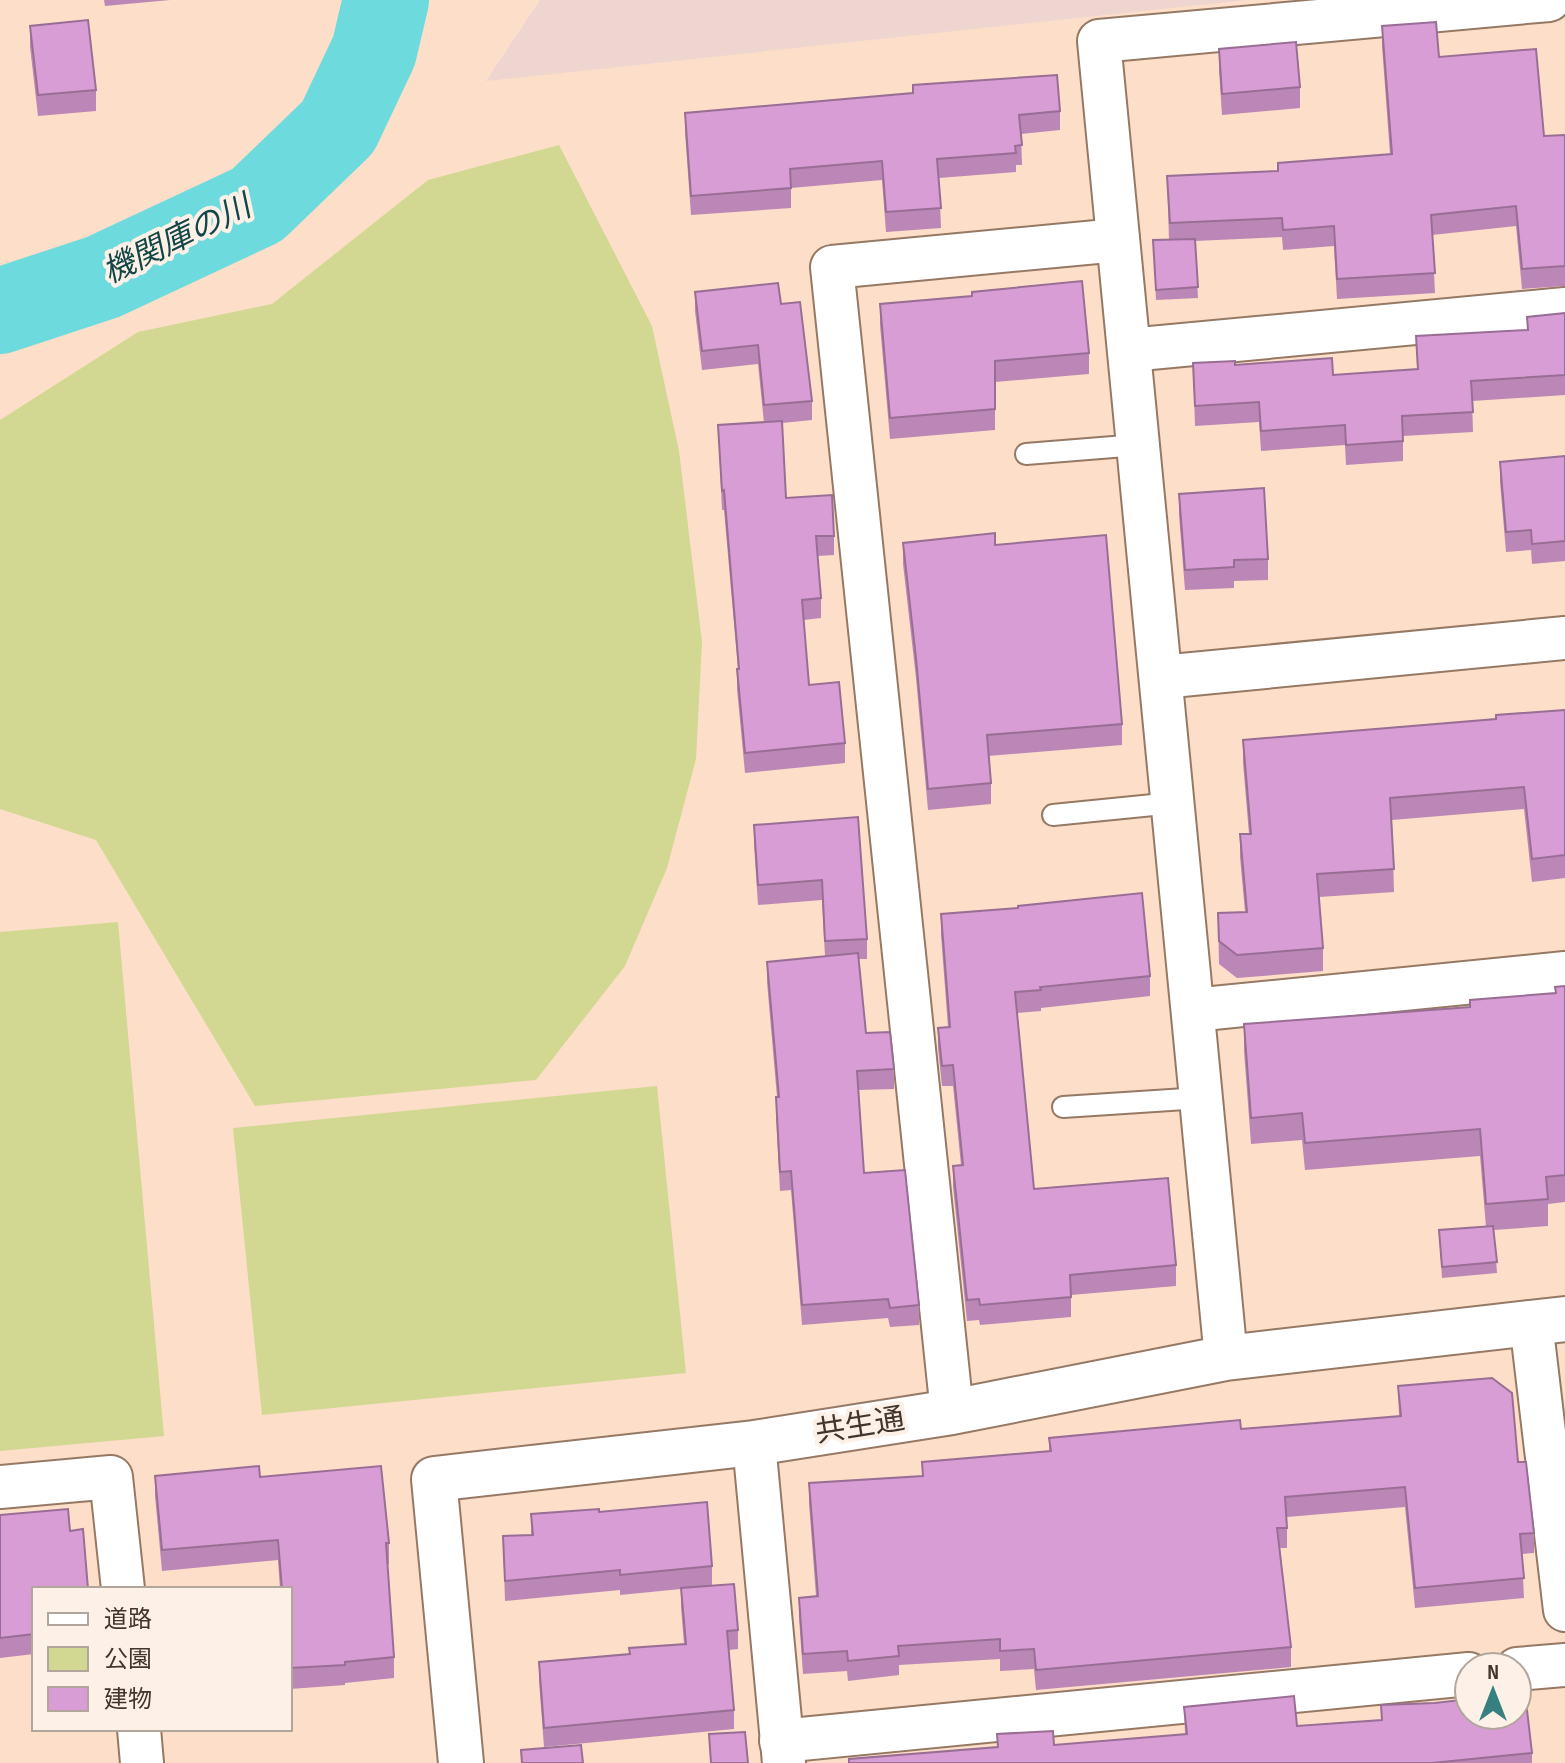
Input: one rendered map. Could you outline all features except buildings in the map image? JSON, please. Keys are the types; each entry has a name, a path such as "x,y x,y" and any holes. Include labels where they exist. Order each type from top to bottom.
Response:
{"street":[{"path":"1226,1358 1099,41 1549,0"},
{"path":"952,1412 832,267 1118,240"},
{"path":"1129,350 1565,309"},
{"path":"1161,677 1565,638"},
{"path":"1193,1010 1565,973"},
{"path":"1548,1321 1565,1610"},
{"name":"共生通","path":"461,1763 434,1479 754,1443 952,1412 1226,1358 1548,1321"},
{"path":"754,1443 782,1752 1453,1676"},
{"path":"0,1487 111,1477 123,1587"},
{"path":"1533,1668 1565,1665"},
{"path":"139,1731 142,1763"}],"lane":[{"path":"1026,454 1138,445"},
{"path":"1053,815 1173,803"},
{"path":"1063,1107 1201,1098"}],"shaded area":[{"path":"540,0 1247,0 486,81"}],"green space":[{"path":"559,145 652,326 679,451 702,642 696,759 667,868 625,966 536,1080 255,1106 96,840 0,809 0,420 138,332 272,304 428,180"},
{"path":"118,922 164,1436 0,1451 0,932"},
{"path":"657,1086 686,1373 262,1415 233,1128"}],"waterway":[{"name":"機関庫の川","path":"0,311 103,277 257,205 338,127 374,51 386,0"}]}
